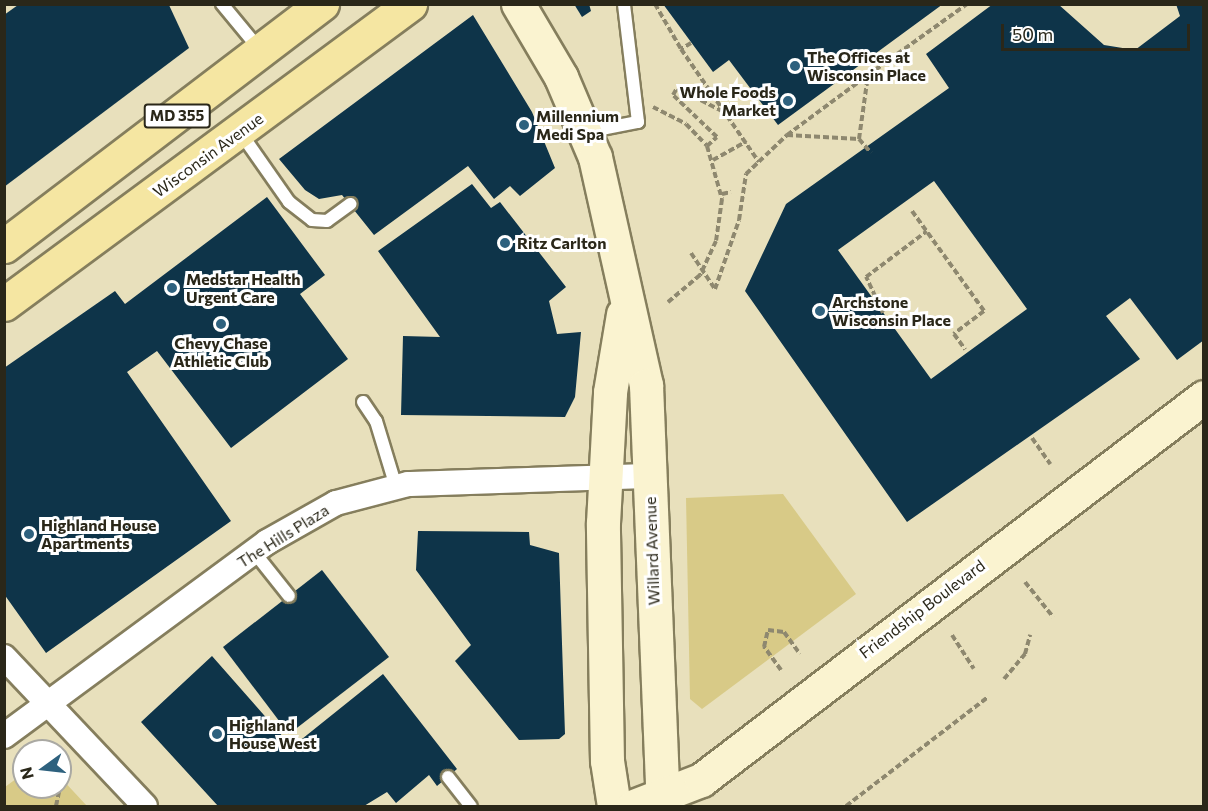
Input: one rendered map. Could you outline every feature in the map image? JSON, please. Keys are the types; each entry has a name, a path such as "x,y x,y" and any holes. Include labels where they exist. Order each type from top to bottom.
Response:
{"main road":[{"name":"MD 355","path":"4,246 322,4"},
{"name":"Wisconsin Avenue","path":"4,304 240,132 410,4"}],"street":[{"name":"Willard Avenue","path":"518,4 586,132 612,210 626,297 646,385 653,804"},
{"name":"Willard Avenue","path":"614,807 608,761 605,477 610,392 626,297"},
{"name":"Friendship Boulevard","path":"653,804 701,780 1203,397"},
{"name":"The Hills Plaza","path":"4,736 254,552 336,503 396,487 649,476"},
{"path":"4,657 145,807"}],"lane":[{"path":"222,4 261,51"},
{"path":"586,132 638,122 624,4"},
{"path":"240,132 289,202 312,220 327,221 350,204"},
{"path":"363,402 376,421 396,487"},
{"path":"254,552 289,596"},
{"path":"448,777 471,807"}],"path":[{"path":"655,4 681,49 759,162"},
{"path":"691,253 700,275 715,289 739,220 746,174 787,135 967,4"},
{"path":"681,49 692,42"},
{"path":"859,139 868,75"},
{"path":"707,146 717,137 673,95 677,88 722,111"},
{"path":"637,104 686,124 707,146 722,194 716,241 700,275 668,302"},
{"path":"787,135 859,139 871,153"},
{"path":"713,160 746,142"},
{"path":"722,194 731,192"},
{"path":"912,211 984,311 954,334 965,349"},
{"path":"883,313 866,277 927,231"},
{"path":"1032,438 1050,464"},
{"path":"1024,582 1053,617"},
{"path":"781,670 764,646 768,630 784,632 800,654"},
{"path":"952,635 974,669"},
{"path":"1004,679 1025,654 1030,635"},
{"path":"846,807 987,698"}],"shaded area":[{"path":"783,494 856,594 702,709 690,699 686,498"},
{"path":"12,782 12,799 72,799 72,790 87,806 5,806 5,787"}],"building":[{"path":"574,4 589,4 591,11 582,17"},
{"name":"The Offices at Wisconsin Place","path":"663,4 943,4 778,125 729,60 713,72"},
{"path":"993,4 1058,4 1104,45 1135,50 1180,16 1176,4 1204,4 1204,340 1177,360 1130,298 1106,316 1140,359 907,522 745,291 786,204 949,88 926,54","holes":["934,181 1027,309 931,379 838,250"]},
{"path":"18,5 169,5 189,48 4,187 4,15"},
{"path":"473,15 532,112 555,168 520,196 510,186 494,199 468,166 374,235 342,195 319,199 305,190 279,159"},
{"path":"472,184 491,208 500,202 566,287 549,301 557,334 581,332 575,397 565,417 401,415 403,336 440,337 378,251"},
{"path":"267,197 325,275 300,294 348,359 231,448 157,351 127,372 231,521 46,653 4,594 4,368 115,291 125,304"},
{"path":"418,531 529,532 530,545 559,553 565,734 559,739 519,740 455,661 471,645 416,570"},
{"path":"322,570 389,657 289,734 223,647"},
{"name":"Highland House West","path":"212,656 292,747 383,674 457,769 437,786 429,775 396,803 387,792 364,806 218,806 141,722"}],"place":[{"name":"The Offices at Wisconsin Place","path":"795,66"},
{"name":"Whole Foods Market","path":"788,101"},
{"name":"Millennium Medi Spa","path":"524,125"},
{"name":"Ritz Carlton","path":"505,243"},
{"name":"Medstar Health Urgent Care","path":"172,288"},
{"name":"Archstone Wisconsin Place","path":"820,311"},
{"name":"Chevy Chase Athletic Club","path":"221,324"},
{"name":"Highland House Apartments","path":"29,534"},
{"name":"Highland House West","path":"217,734"}]}
